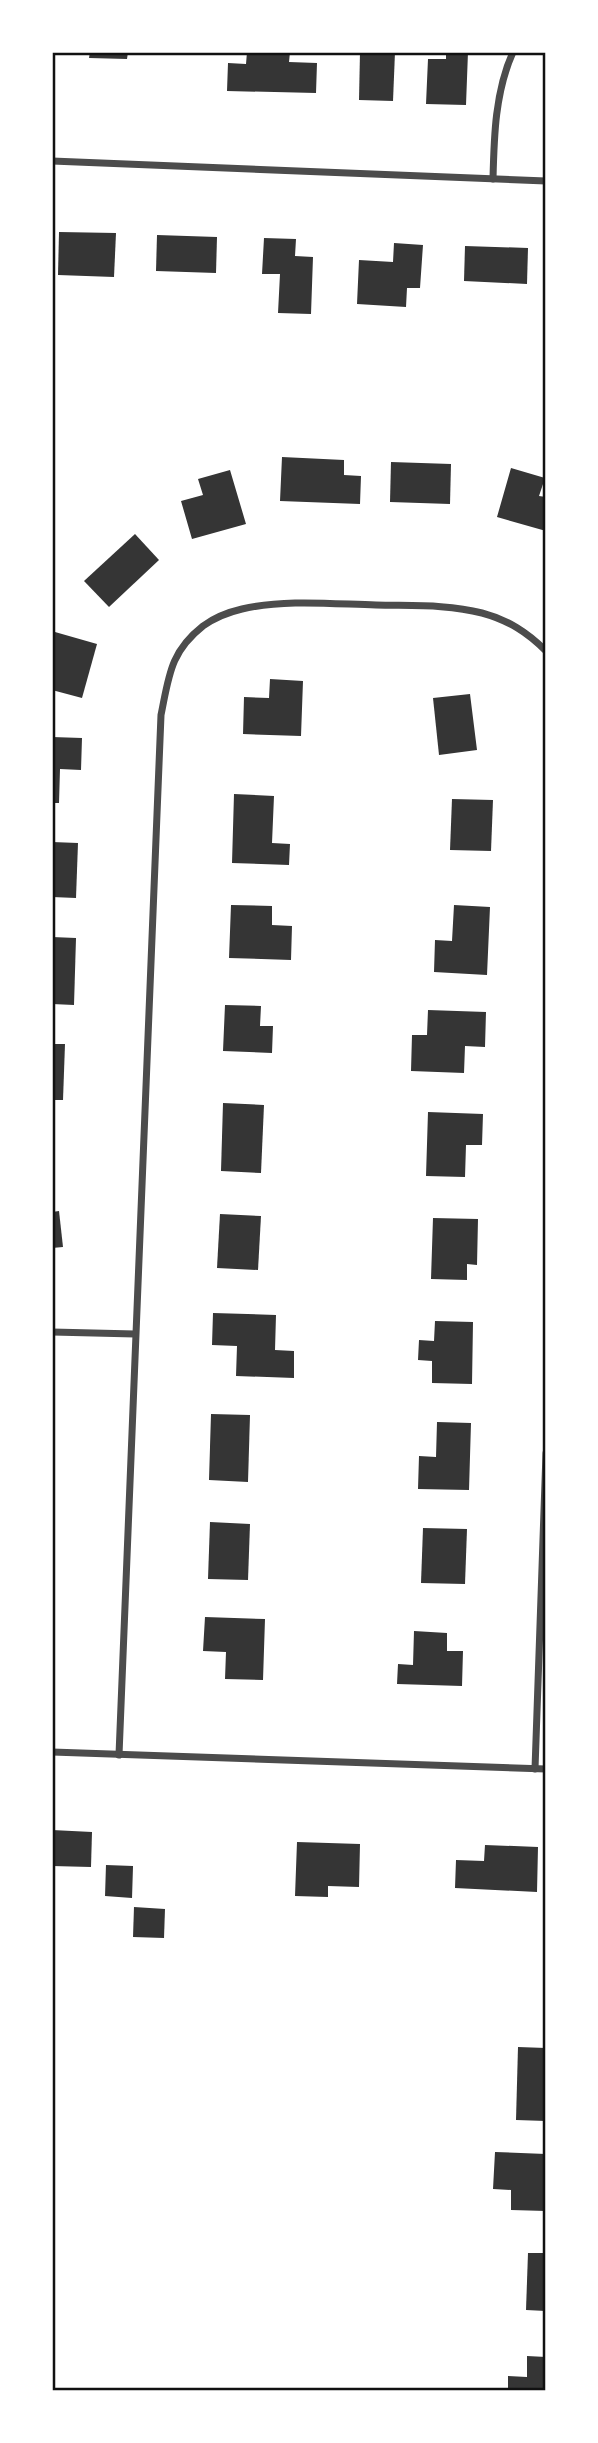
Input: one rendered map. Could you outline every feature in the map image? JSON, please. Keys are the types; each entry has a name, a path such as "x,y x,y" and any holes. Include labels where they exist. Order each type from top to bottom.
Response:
{"street":[{"path":"493,179 494,137 502,81 513,52"},
{"path":"52,161 545,181"},
{"path":"119,1755 161,715 171,664 190,638 205,624 223,615 262,606 442,607 482,613 517,627 545,651"},
{"path":"52,1332 135,1334"},
{"path":"535,1769 545,1453"},
{"path":"52,1752 545,1769"}],"building":[{"path":"90,52 128,52 127,59 89,58"},
{"path":"247,52 290,52 289,62 317,63 316,93 227,91 228,63 246,64"},
{"path":"360,52 395,52 393,101 359,100"},
{"path":"446,52 468,52 466,105 426,104 428,59 446,59"},
{"path":"59,232 116,233 114,277 58,275"},
{"path":"157,235 217,237 216,273 156,271"},
{"path":"264,238 296,239 295,256 313,257 311,314 278,313 280,274 262,274"},
{"path":"394,243 423,245 420,288 407,288 406,307 357,304 359,260 393,262"},
{"path":"465,246 528,248 527,284 464,281"},
{"path":"282,457 344,460 344,475 361,476 360,504 280,501"},
{"path":"391,462 451,464 450,504 390,502"},
{"path":"511,468 545,478 539,496 546,497 546,531 497,517"},
{"path":"230,470 246,524 192,539 181,501 203,495 198,479"},
{"path":"135,534 159,560 109,607 84,581"},
{"path":"55,632 97,644 82,698 52,690 52,642"},
{"path":"270,679 303,681 301,736 243,734 244,697 269,698"},
{"path":"470,694 477,750 439,755 433,698"},
{"path":"52,737 82,738 81,770 60,769 59,803 52,803"},
{"path":"234,794 274,796 272,843 290,844 289,865 232,863"},
{"path":"452,799 493,800 491,851 450,850"},
{"path":"52,842 78,843 76,898 52,897"},
{"path":"231,905 272,906 272,925 292,926 291,960 229,958"},
{"path":"454,905 490,907 487,975 434,972 435,940 452,941"},
{"path":"52,937 76,938 74,1005 52,1004"},
{"path":"225,1005 261,1006 260,1026 273,1026 272,1053 223,1051"},
{"path":"428,1010 486,1012 485,1047 465,1046 464,1073 411,1071 412,1035 427,1035"},
{"path":"52,1044 65,1044 63,1100 52,1100"},
{"path":"223,1103 264,1105 261,1173 221,1171"},
{"path":"428,1112 483,1114 482,1145 466,1145 465,1177 426,1176"},
{"path":"59,1211 63,1247 52,1248 52,1212"},
{"path":"220,1214 261,1216 258,1270 217,1268"},
{"path":"433,1218 478,1219 477,1265 467,1264 467,1280 431,1279"},
{"path":"213,1313 276,1315 275,1350 294,1351 294,1378 236,1376 237,1346 212,1345"},
{"path":"435,1321 473,1322 472,1384 432,1383 432,1361 418,1360 419,1340 434,1341"},
{"path":"211,1414 250,1415 248,1482 209,1480"},
{"path":"437,1422 471,1423 469,1490 418,1489 419,1456 436,1457"},
{"path":"210,1522 250,1524 248,1580 208,1579"},
{"path":"423,1528 467,1529 465,1584 421,1583"},
{"path":"205,1617 265,1619 263,1680 225,1679 226,1652 203,1651"},
{"path":"414,1631 447,1633 447,1651 463,1651 462,1686 397,1684 398,1664 413,1665"},
{"path":"52,1830 92,1832 91,1867 52,1866"},
{"path":"297,1842 360,1844 359,1887 328,1886 328,1897 295,1896"},
{"path":"485,1845 538,1847 537,1892 455,1888 456,1860 484,1861"},
{"path":"106,1865 133,1866 132,1898 105,1896"},
{"path":"134,1907 165,1909 164,1938 133,1937"},
{"path":"518,2047 546,2048 546,2121 516,2120"},
{"path":"495,2152 546,2154 546,2211 511,2210 511,2190 493,2189"},
{"path":"528,2253 546,2253 546,2311 526,2310"},
{"path":"527,2356 546,2357 546,2390 508,2390 508,2376 527,2377"}]}
